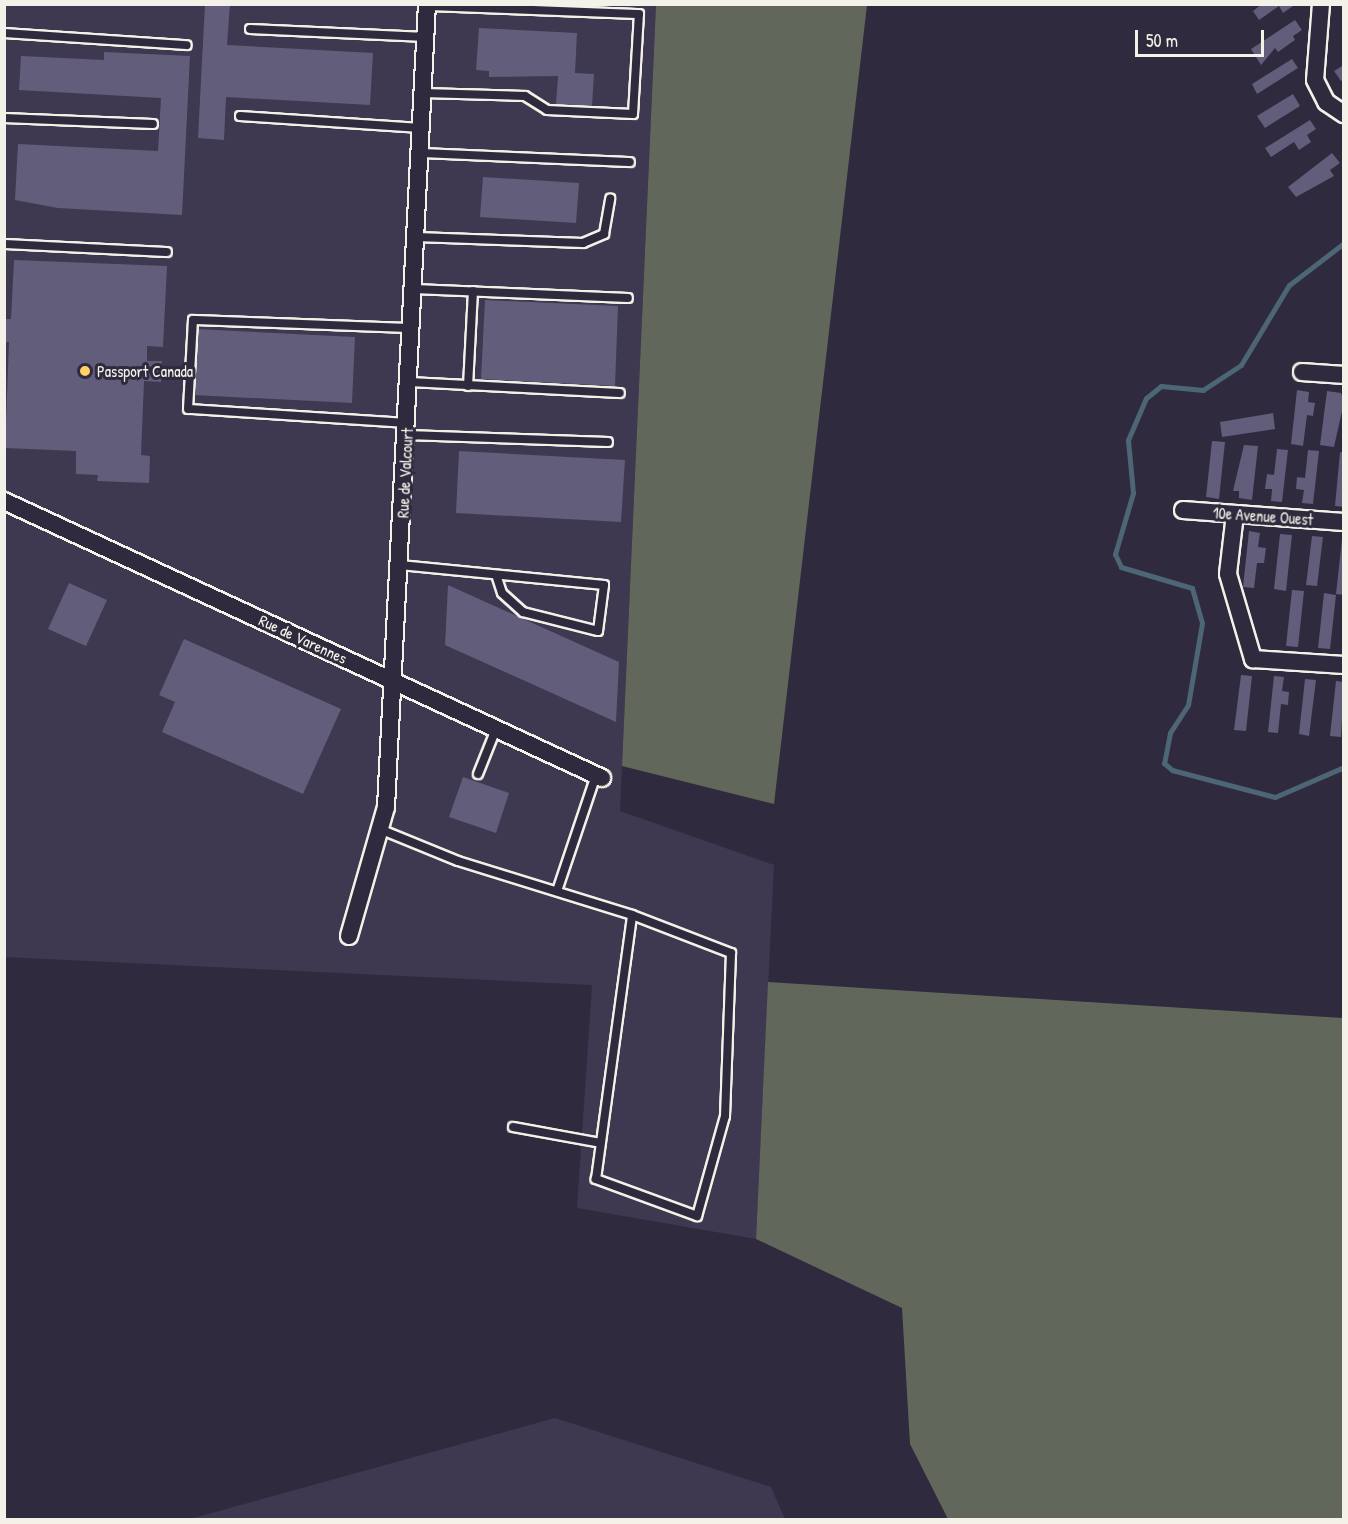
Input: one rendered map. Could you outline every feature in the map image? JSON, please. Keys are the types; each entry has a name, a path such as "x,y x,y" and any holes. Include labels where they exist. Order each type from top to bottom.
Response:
{"street":[{"path":"1321,4 1315,80 1326,102 1344,114"},
{"name":"Rue de Valcourt","path":"349,936 382,830 395,682 427,5"},
{"path":"1302,372 1344,375"},
{"name":"Rue de Varennes","path":"4,501 599,776"},
{"name":"10e Avenue Ouest","path":"1183,510 1344,522"},
{"path":"1234,514 1228,574 1253,659 1344,665"}],"lane":[{"path":"423,93 525,96 547,110 633,114 639,14 427,5"},
{"path":"250,29 426,37"},
{"path":"4,33 187,45"},
{"path":"240,116 421,128"},
{"path":"4,118 153,124"},
{"path":"420,153 630,162"},
{"path":"416,237 583,243 604,234 610,199"},
{"path":"4,244 166,252"},
{"path":"414,289 628,297"},
{"path":"468,386 473,291"},
{"path":"412,328 193,320 188,409 407,429 608,442"},
{"path":"409,382 620,393"},
{"path":"400,565 497,578 604,585 597,631 523,612 502,593 497,578"},
{"path":"478,774 496,729"},
{"path":"557,891 599,776"},
{"path":"382,830 632,915 731,953 725,1116 697,1216 596,1179 632,915"},
{"path":"513,1127 601,1143"}],"shaded area":[{"path":"5,5 656,5 620,811 774,865 756,1239 577,1208 592,985 5,957"},
{"path":"555,1418 771,1487 785,1519 190,1519"}],"green space":[{"path":"656,5 867,5 774,804 622,766"},
{"path":"768,982 1343,1018 1343,1519 948,1519 910,1444 902,1308 756,1239"}],"building":[{"path":"205,4 230,4 227,45 373,53 370,105 226,97 224,140 198,138"},
{"path":"1262,4 1296,4 1283,13 1279,6 1259,20 1253,11"},
{"path":"1295,20 1302,30 1293,36 1295,40 1278,52 1275,48 1261,65 1251,49"},
{"path":"479,28 577,33 575,73 594,74 592,106 556,104 558,76 489,77 489,71 476,70"},
{"path":"104,52 190,56 182,215 58,208 15,200 18,144 158,151 161,98 19,90 21,56 104,60"},
{"path":"1292,59 1298,68 1257,94 1252,84"},
{"path":"1344,65 1344,79 1341,81 1334,71"},
{"path":"1293,94 1300,106 1265,128 1257,116"},
{"path":"1310,120 1316,129 1307,135 1311,142 1299,150 1294,142 1271,157 1265,148"},
{"path":"1332,153 1340,163 1330,170 1334,176 1296,197 1288,187"},
{"path":"483,177 579,183 576,223 480,217"},
{"name":"Passport Canada","path":"14,260 167,266 163,347 147,346 147,361 162,361 161,382 144,381 141,455 150,456 149,483 97,481 98,475 76,474 76,451 5,448 9,342 4,342 4,319 11,319"},
{"path":"485,300 618,306 615,386 481,379"},
{"path":"196,329 355,337 352,403 193,395"},
{"path":"1297,390 1309,392 1308,402 1315,403 1313,416 1307,415 1303,446 1291,444"},
{"path":"1327,391 1341,393 1344,402 1334,447 1320,445"},
{"path":"1273,413 1275,429 1222,437 1220,422"},
{"path":"1212,441 1225,442 1219,499 1206,497"},
{"path":"1244,445 1258,446 1252,500 1239,498 1239,491 1233,491"},
{"path":"1277,449 1288,450 1282,502 1271,501 1272,489 1265,489 1267,474 1274,475"},
{"path":"1308,450 1319,451 1313,504 1302,503 1304,490 1296,489 1297,477 1305,478"},
{"path":"459,451 625,460 621,522 456,513"},
{"path":"1340,452 1344,453 1344,507 1335,506"},
{"path":"1249,531 1260,533 1258,547 1266,548 1264,563 1257,563 1254,588 1243,587"},
{"path":"1280,534 1292,535 1286,591 1274,589"},
{"path":"1312,536 1323,537 1317,586 1306,585"},
{"path":"1342,539 1344,539 1344,595 1336,594"},
{"path":"69,583 107,600 86,646 48,629"},
{"path":"448,585 619,662 616,722 445,645"},
{"path":"1292,590 1304,591 1298,647 1286,646"},
{"path":"1324,593 1336,595 1330,649 1318,648"},
{"path":"184,639 341,709 303,794 162,732 175,702 159,695"},
{"path":"1241,675 1252,676 1246,731 1234,730"},
{"path":"1274,676 1284,677 1282,691 1289,692 1288,705 1281,704 1278,733 1268,732"},
{"path":"1305,679 1316,680 1309,736 1299,734"},
{"path":"1336,681 1344,682 1341,737 1330,736"},
{"path":"463,777 509,793 496,833 449,817"}],"waterway":[{"path":"1344,243 1289,285 1241,365 1203,390 1161,386 1146,398 1128,440 1133,493 1115,554 1121,567 1192,588 1202,623 1188,705 1170,733 1164,763 1172,770 1275,797 1344,767"}],"place":[{"name":"Passport Canada","path":"85,371"}]}
